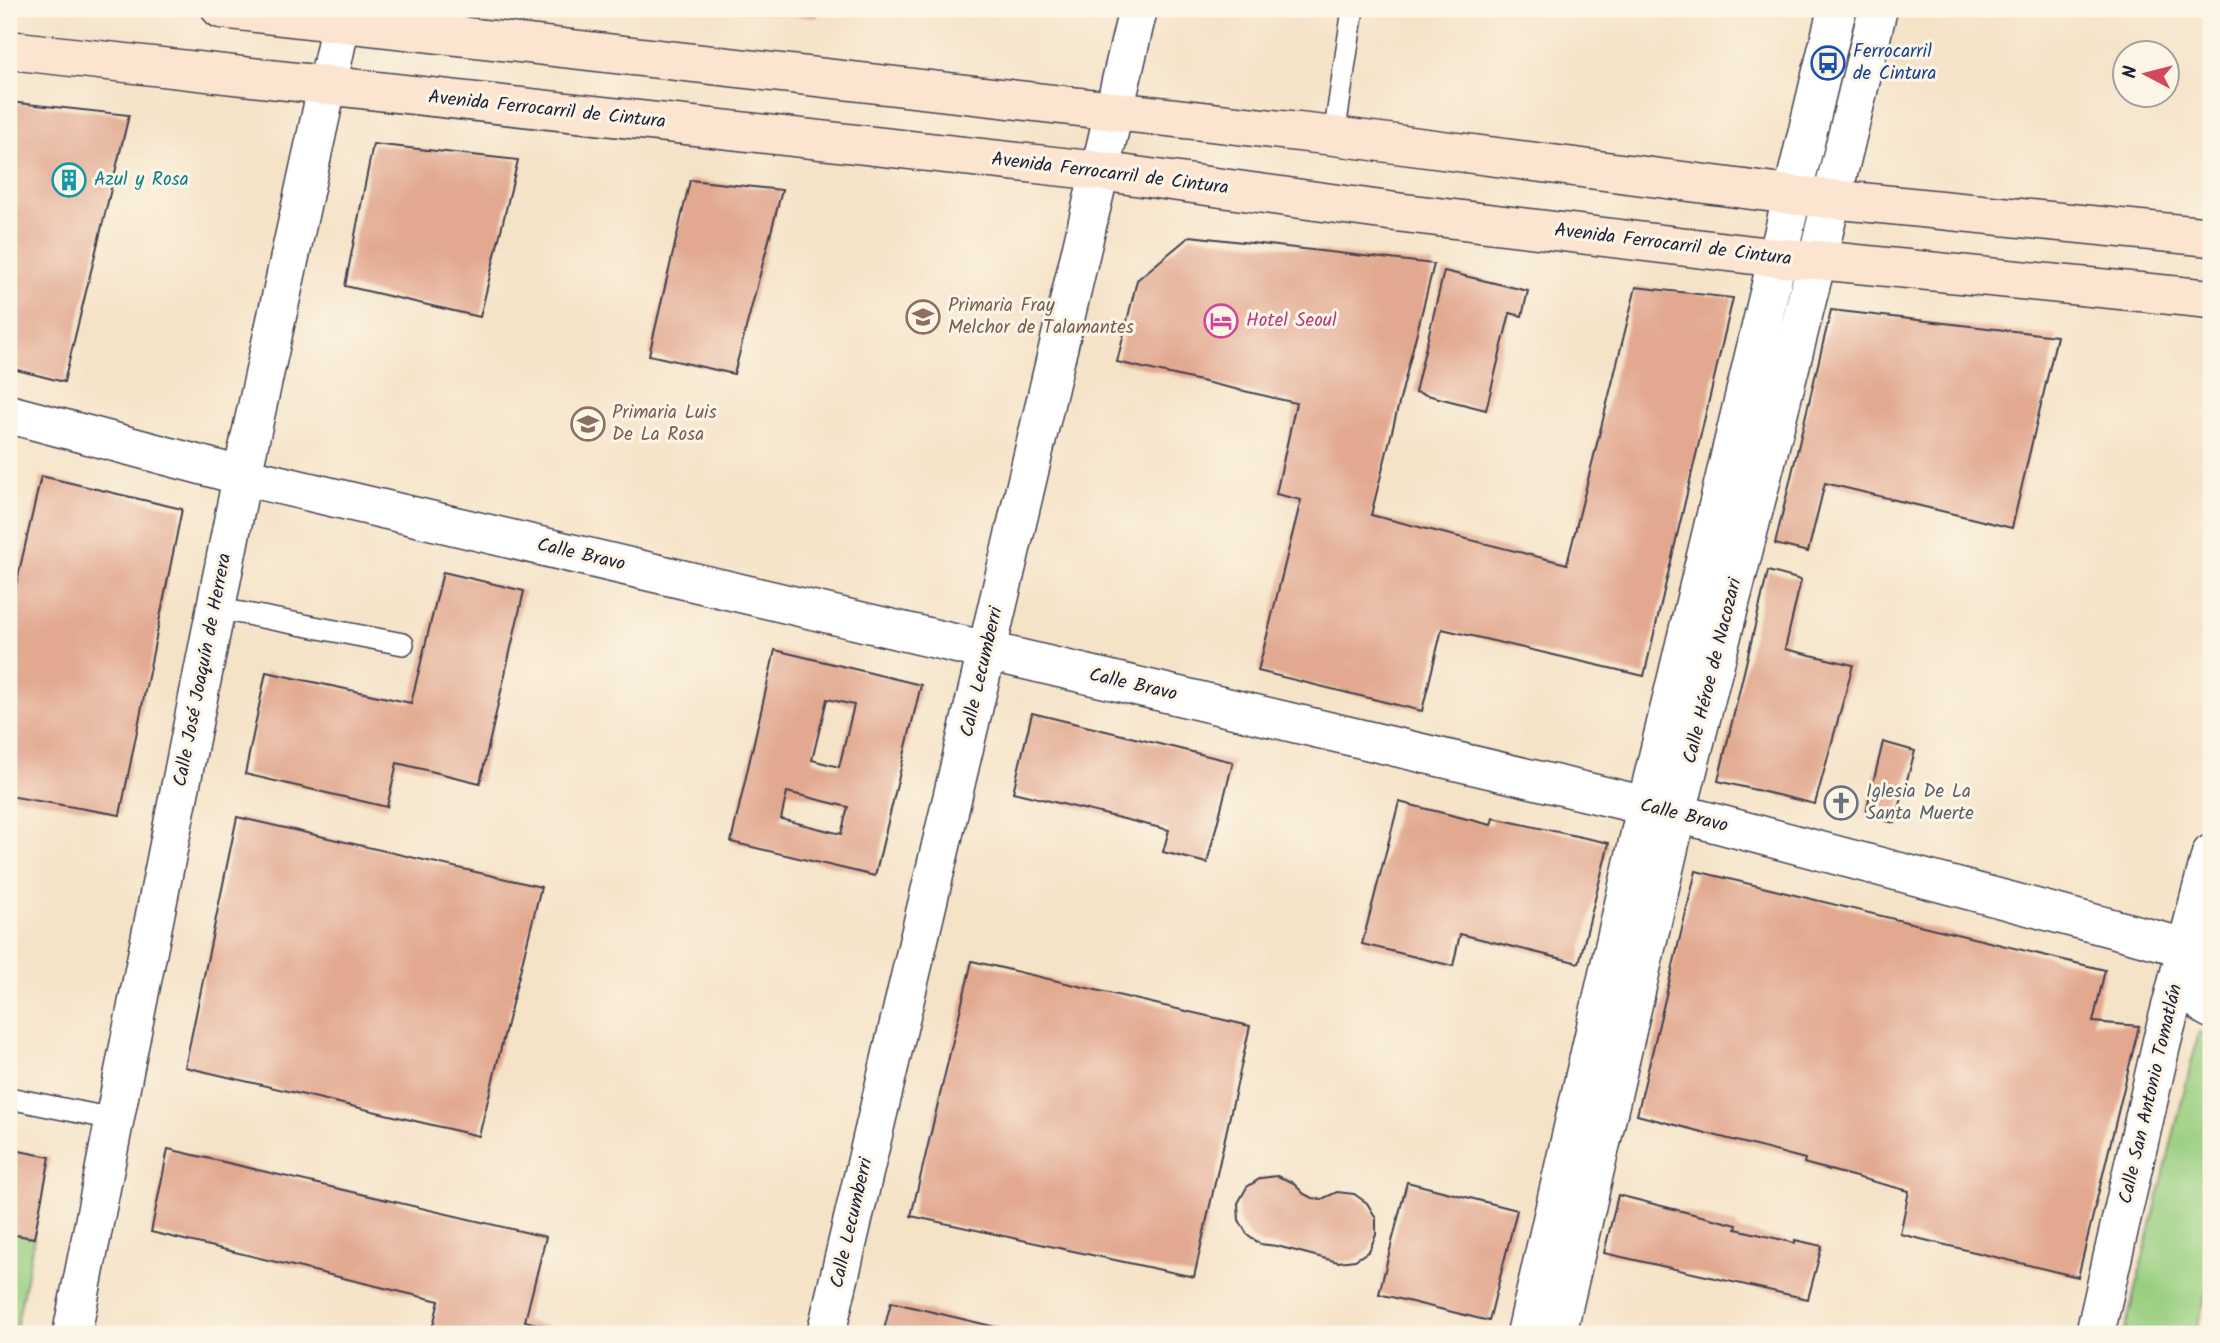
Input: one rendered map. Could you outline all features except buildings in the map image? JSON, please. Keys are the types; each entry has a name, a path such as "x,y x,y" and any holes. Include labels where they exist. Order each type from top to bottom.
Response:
{"street":[{"path":"221,9 343,15 1334,136 1791,195 2211,237"},
{"name":"Calle Lecumberri","path":"826,1334 1138,9"},
{"name":"Calle Héroe de Nacozari","path":"1557,1334 1662,810 1791,195 1837,9"},
{"name":"Calle Héroe de Nacozari","path":"1526,1334 1662,810 1817,260 1878,9"},
{"name":"Calle José Joaquín de Herrera","path":"72,1334 242,476 343,15"},
{"name":"Avenida Ferrocarril de Cintura","path":"9,50 1099,171 1410,214 1779,258 2211,299"},
{"name":"Calle Bravo","path":"9,414 242,476 1662,810 2187,948"},
{"name":"Calle San Antonio Tomatlán","path":"2095,1334 2162,1041 2211,854"},
{"path":"2187,948 2192,989 2204,1006 2211,1009"}],"lane":[{"path":"1334,136 1353,9"},
{"path":"215,608 403,644"},
{"path":"9,1098 113,1119"}],"green space":[{"path":"2199,1032 2211,1035 2211,1276 2195,1334 2124,1334"},
{"path":"9,1234 34,1238 15,1334 9,1334"}],"place":[{"name":"Ferrocarril de Cintura","path":"1828,63"},
{"name":"Azul y Rosa","path":"69,180"},
{"name":"Primaria Fray Melchor de Talamantes","path":"923,317"},
{"name":"Hotel Seoul","path":"1221,321"},
{"name":"Primaria Luis De La Rosa","path":"588,424"},
{"name":"Iglesia De La Santa Muerte","path":"1841,803"}]}
